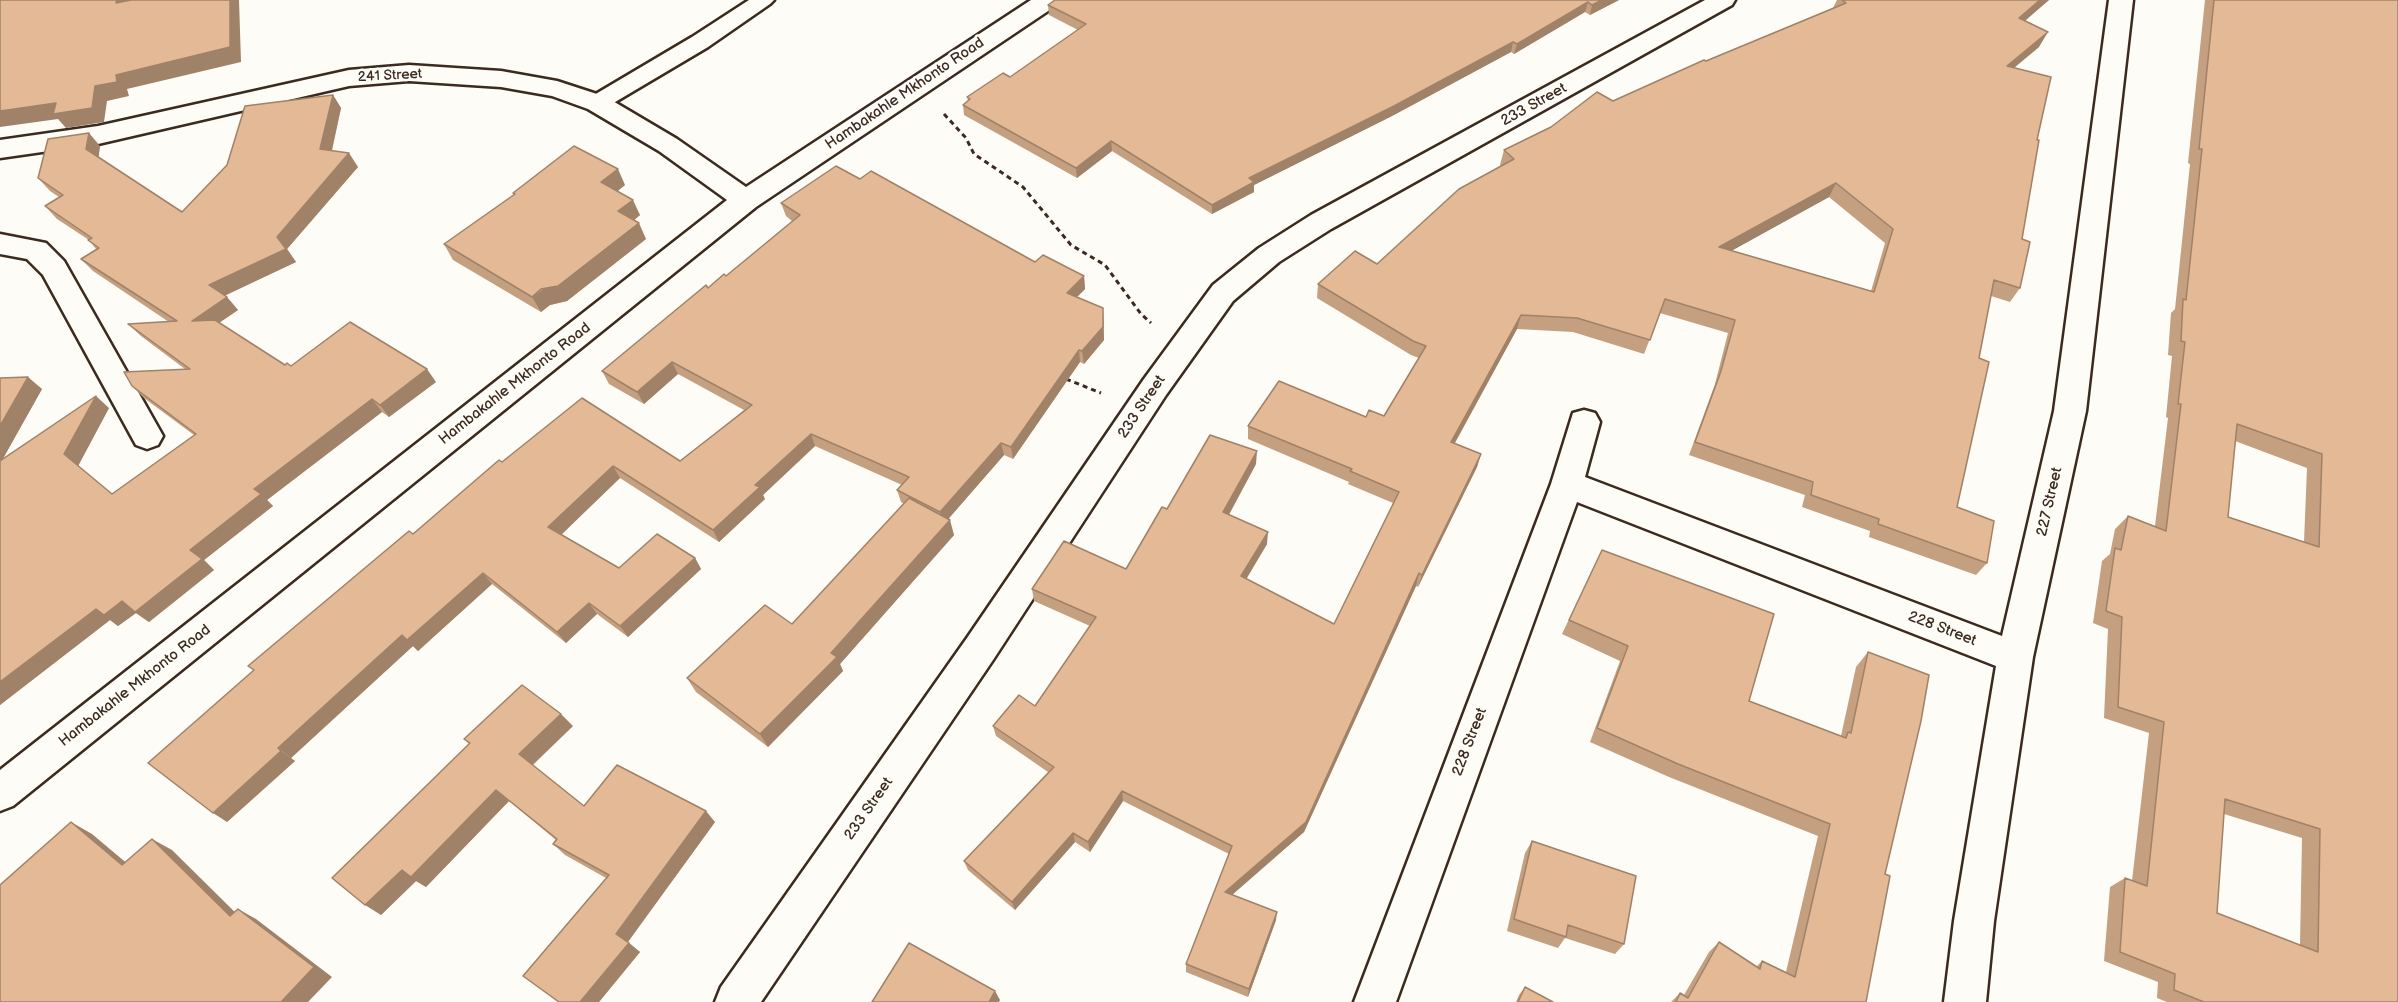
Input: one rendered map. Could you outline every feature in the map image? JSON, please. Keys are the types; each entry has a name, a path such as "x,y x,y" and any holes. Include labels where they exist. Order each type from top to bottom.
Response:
{"street":[{"name":"Hambakahle Mkhonto Road","path":"0,793 746,200 1048,0"},
{"name":"233 Street","path":"736,1002 980,649 1140,410 1223,293 1269,255 1321,222 1723,0"},
{"name":"227 Street","path":"1965,1002 1974,921 2015,657 2070,411 2121,0"},
{"name":"241 Street","path":"3,153 120,130 349,78 399,74 501,79 557,89 597,103 668,145 746,200"},
{"path":"0,244 36,250 54,268 147,436"},
{"name":"228 Street","path":"1375,1002 1567,484 1584,422"},
{"name":"228 Street","path":"1567,484 2015,657"}],"lane":[{"path":"597,103 700,42 763,0"}],"path":[{"path":"914,88 966,138 974,154 1030,194 1071,246 1106,265 1141,314 1156,328 1186,344"},
{"path":"1060,376 1140,410"}],"building":[{"path":"0,0 117,0 116,3 131,0 230,0 230,47 116,75 117,82 95,86 92,108 53,114 56,103 0,111"},
{"path":"1055,0 1602,0 1592,5 1588,2 1517,44 1513,42 1394,106 1249,178 1254,182 1212,205 1111,141 1076,168 963,105 970,99 967,97 1003,73 1010,77 1086,24 1048,5"},
{"path":"1842,0 2040,0 2019,18 2048,32 2007,66 2051,77 2037,140 2039,140 2022,239 2030,242 2020,288 1994,280 1979,358 1989,362 1957,507 1994,521 1987,563 1878,524 1879,519 1811,495 1813,482 1695,442 1721,371 1735,320 1665,299 1650,340 1577,318 1521,315 1451,442 1481,454 1422,575 1419,573 1306,822 1225,892 1277,912 1249,989 1186,964 1232,846 1122,791 1088,842 1073,833 1012,902 964,861 1054,767 993,726 1019,695 1035,706 1096,617 1032,589 1064,541 1126,569 1162,507 1167,509 1210,435 1257,451 1223,512 1268,532 1241,576 1334,624 1399,492 1350,471 1352,469 1248,426 1279,381 1366,417 1369,410 1384,416 1426,346 1413,341 1318,284 1355,251 1377,264 1459,189 1514,159 1504,150 1551,127 1597,92 1613,101 1704,60 1846,3","holes":["1836,183 1893,229 1874,292 1719,247"]},
{"path":"2214,0 2398,0 2398,1002 2204,1002 2174,990 2175,974 2120,952 2125,878 2147,886 2164,722 2118,707 2122,617 2106,611 2115,548 2121,550 2128,516 2166,531 2181,404 2178,404 2185,342 2181,341 2183,299 2186,300 2202,149 2199,149","holes":["2237,424 2322,454 2319,547 2228,517","2225,799 2320,829 2318,952 2217,913"]},
{"path":"333,95 320,149 349,153 277,237 286,249 209,285 227,297 192,321 215,320 285,365 287,363 291,366 350,322 427,369 380,405 372,399 254,489 261,494 190,550 202,559 135,612 122,601 104,615 96,609 0,682 0,461 96,396 64,454 112,494 196,434 132,386 124,372 190,369 128,324 177,321 81,259 99,248 88,240 92,238 45,206 63,195 38,178 48,139 89,133 86,149 182,212 227,165 245,106"},
{"path":"574,146 618,169 601,182 633,200 618,211 639,223 558,286 541,289 532,297 444,244 515,194 513,193"},
{"path":"836,166 860,179 871,171 1035,262 1043,255 1084,276 1067,293 1103,308 1103,327 1082,351 1079,350 1011,447 1001,443 940,512 897,490 909,477 811,434 755,485 760,487 713,530 613,466 548,527 619,568 657,534 695,558 620,626 589,603 557,632 483,573 407,640 402,635 278,748 281,751 213,813 148,763 254,670 248,666 409,531 413,534 499,460 502,462 582,398 680,461 752,405 672,362 637,392 602,371 706,285 708,288 724,274 726,276 800,215 781,203"},
{"path":"28,377 0,426 0,378"},
{"path":"909,498 950,520 831,653 837,657 760,734 687,678 765,605 792,624"},
{"path":"1602,550 1774,614 1749,701 1846,738 1848,732 1851,733 1868,652 1929,675 1921,721 1885,874 1890,876 1866,1002 1676,1002 1680,993 1688,998 1719,942 1760,969 1762,961 1795,977 1830,824 1678,764 1597,728 1628,646 1569,620"},
{"path":"522,685 561,714 519,754 584,806 617,765 706,811 616,934 629,943 580,1002 559,1002 523,976 609,875 553,844 557,839 496,790 411,877 402,870 365,905 332,878 470,743 464,739"},
{"path":"71,822 122,865 152,839 230,916 238,909 314,967 281,1002 0,1002 0,885"},
{"path":"1532,841 1636,876 1624,944 1568,925 1566,937 1514,919"},
{"path":"909,943 995,991 989,1002 872,1002"},
{"path":"1525,987 1553,1002 1518,1002"}]}
